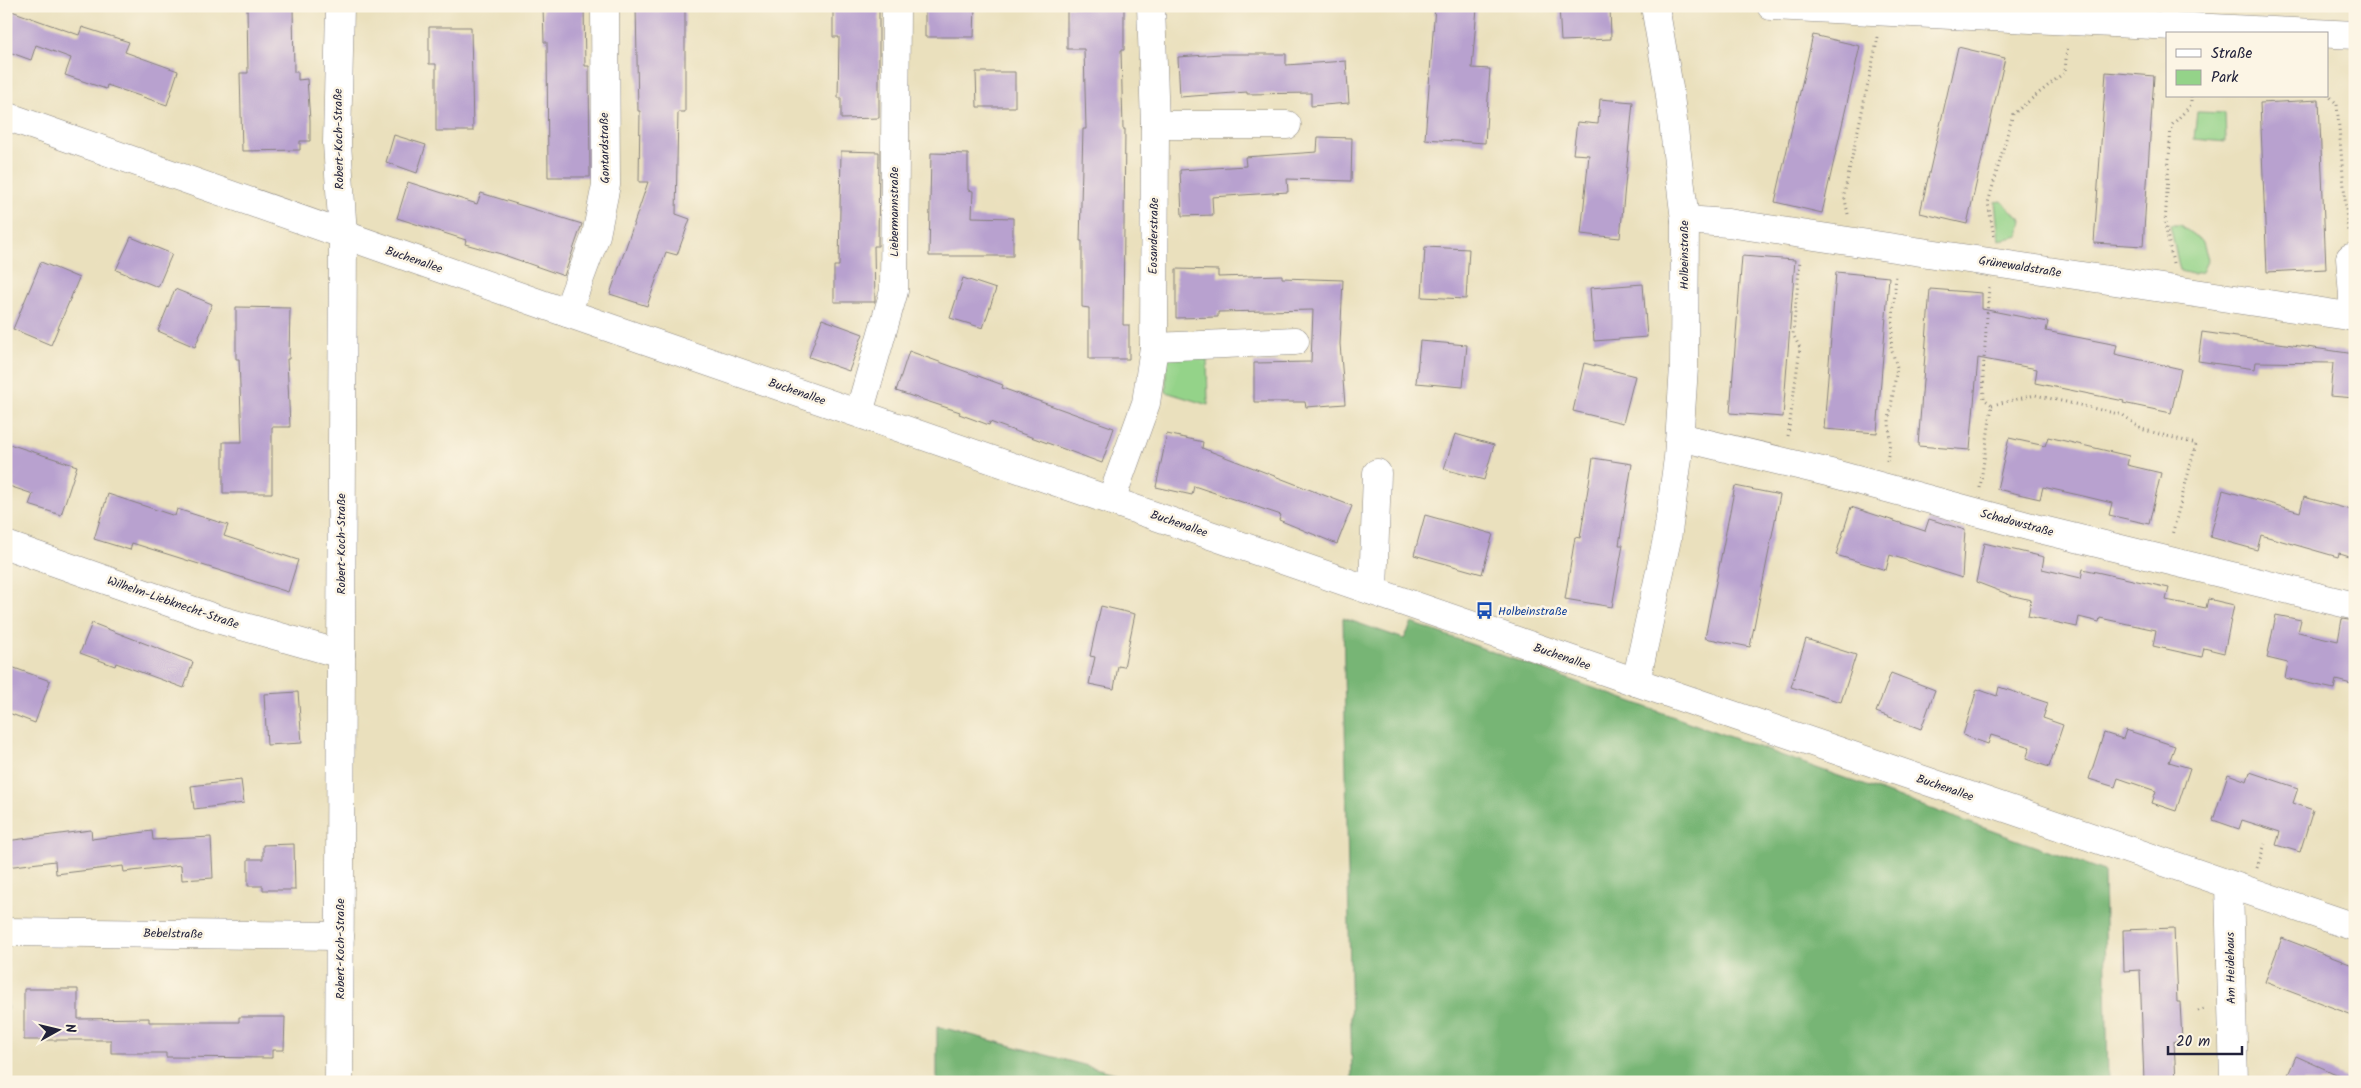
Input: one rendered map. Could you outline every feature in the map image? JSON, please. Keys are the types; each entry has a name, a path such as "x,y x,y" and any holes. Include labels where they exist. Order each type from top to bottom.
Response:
{"street":[{"name":"Robert-Koch-Straße","path":"339,1082 342,235 337,143 340,6"},
{"name":"Gontardstraße","path":"567,313 596,235 606,185 605,6"},
{"name":"Liebermannstraße","path":"859,414 894,291 896,6"},
{"name":"Eosanderstraße","path":"1111,500 1146,403 1154,347 1155,125 1151,6"},
{"path":"1771,6 2294,32"},
{"name":"Holbeinstraße","path":"1636,682 1667,539 1680,437 1684,367 1685,220 1657,7"},
{"path":"2328,34 2355,35"},
{"name":"Buchenallee","path":"6,116 342,235 859,414 2355,927"},
{"path":"1155,125 1287,125"},
{"name":"Grünewaldstraße","path":"1685,220 1728,223 2353,317"},
{"path":"2350,258 2353,317"},
{"path":"1154,347 1296,341"},
{"name":"Schadowstraße","path":"1680,437 2355,606"},
{"path":"1373,591 1377,474"},
{"name":"Wilhelm-Liebknecht-Straße","path":"6,545 217,619 341,654"},
{"name":"Am Heidehaus","path":"2230,885 2234,1082"},
{"name":"Bebelstraße","path":"6,932 340,936"}],"path":[{"path":"1855,242 1844,195 1883,12"},
{"path":"2068,21 2065,72 2013,114 1988,202 1995,238 1991,262 1983,374 1984,399 1992,405 2035,395 2123,415 2140,430 2196,444 2165,559"},
{"path":"2328,95 2337,104 2350,258"},
{"path":"2178,291 2164,224 2171,126 2191,105 2191,98"},
{"path":"1785,462 1800,348 1793,334 1803,234"},
{"path":"1882,487 1890,443 1889,420 1897,366 1891,348 1898,249"},
{"path":"1976,512 1992,405"}],"green space":[{"path":"2197,112 2225,113 2226,142 2194,139"},
{"path":"2001,201 2022,220 2019,236 1999,240 1995,202"},
{"path":"2170,225 2180,225 2203,242 2208,259 2202,272 2192,274 2180,271"},
{"path":"1166,357 1207,357 1208,405 1166,392"},
{"path":"1343,618 1404,639 1412,623 2104,871 2108,1082 1352,1082"},
{"path":"7,958 8,1082 6,1082"},
{"path":"937,1026 1148,1082 937,1082"}],"building":[{"path":"247,6 293,6 294,72 298,72 298,80 307,79 310,120 310,141 300,141 300,150 242,151 240,73 248,73"},
{"path":"543,6 584,6 585,66 589,66 590,177 548,177 547,42 544,42"},
{"path":"636,6 685,6 685,112 678,112 676,214 690,219 677,255 666,252 647,306 610,294 648,182 639,182 640,111 638,111"},
{"path":"833,6 879,6 879,118 841,119 841,98 838,98 839,37 833,37"},
{"path":"925,6 975,6 974,37 925,37"},
{"path":"1435,6 1477,8 1472,68 1490,69 1485,143 1425,139"},
{"path":"1559,6 1610,6 1611,39 1561,41"},
{"path":"1067,7 1124,7 1124,50 1121,50 1123,129 1125,129 1123,325 1129,325 1129,359 1089,359 1089,308 1082,307 1082,241 1080,241 1083,129 1086,129 1084,49 1067,49"},
{"path":"6,9 79,35 82,27 129,42 125,52 178,71 167,105 107,85 106,89 65,75 71,58 36,45 31,60 6,51"},
{"path":"429,27 471,27 473,131 436,131 436,64 429,64"},
{"path":"1813,35 1860,46 1822,213 1775,202"},
{"path":"1958,47 2005,58 1967,224 1920,213"},
{"path":"1220,54 1286,54 1286,65 1346,61 1349,103 1311,106 1311,93 1247,94 1247,92 1180,97 1178,57"},
{"path":"976,72 1015,72 1015,107 977,107"},
{"path":"2106,72 2154,76 2143,246 2094,243"},
{"path":"1600,99 1633,102 1620,238 1581,234 1589,155 1573,154 1577,122 1598,124"},
{"path":"2319,100 2326,269 2267,272 2260,103"},
{"path":"394,135 426,145 417,173 386,162"},
{"path":"1318,137 1352,138 1351,181 1287,179 1288,192 1212,197 1213,215 1182,216 1180,170 1246,166 1245,157 1317,152"},
{"path":"841,151 879,152 878,246 874,246 875,302 834,302 834,266 839,266"},
{"path":"931,153 968,154 968,190 973,191 972,217 1013,218 1013,256 929,256"},
{"path":"408,182 477,204 481,193 582,224 564,276 501,254 465,244 466,240 397,218"},
{"path":"131,237 172,254 158,287 116,270"},
{"path":"1425,247 1469,249 1466,299 1422,297"},
{"path":"1742,256 1795,260 1783,417 1730,413"},
{"path":"41,262 79,278 51,345 13,329"},
{"path":"1176,269 1218,270 1218,277 1282,275 1282,278 1343,280 1340,344 1345,404 1306,407 1305,402 1254,402 1254,363 1311,362 1313,310 1218,312 1218,317 1176,318"},
{"path":"1836,272 1889,277 1877,433 1824,429"},
{"path":"963,278 996,289 983,328 950,318"},
{"path":"1643,284 1647,337 1594,341 1590,288"},
{"path":"175,289 212,304 195,347 158,331"},
{"path":"1930,289 1982,293 1982,309 2048,322 2046,331 2117,345 2115,354 2181,369 2171,413 2123,403 2124,401 2035,383 2037,369 1978,358 1970,450 1918,446"},
{"path":"236,307 290,308 289,359 287,359 290,427 272,427 272,493 223,493 223,442 242,442 239,359 236,359"},
{"path":"822,319 863,334 849,371 809,357"},
{"path":"2202,332 2355,354 2355,398 2330,396 2333,363 2256,362 2255,369 2198,361"},
{"path":"1420,341 1467,345 1463,387 1416,383"},
{"path":"909,351 1003,385 1002,388 1114,428 1102,463 990,422 989,425 959,414 960,412 896,391"},
{"path":"1584,363 1635,376 1623,423 1573,411"},
{"path":"1167,434 1203,442 1202,448 1352,506 1337,544 1279,520 1281,515 1194,486 1192,495 1156,487"},
{"path":"1455,434 1494,445 1484,480 1444,469"},
{"path":"2048,437 2129,456 2127,465 2161,473 2149,524 2109,515 2112,503 2083,496 2043,487 2040,499 1997,489 2009,438 2045,446"},
{"path":"6,443 77,466 61,515 29,505 33,494 6,485"},
{"path":"1593,458 1632,464 1619,545 1623,545 1612,607 1565,599 1575,537 1580,538"},
{"path":"1735,486 1780,495 1750,647 1705,638"},
{"path":"2223,490 2300,512 2304,497 2355,511 2355,558 2339,553 2338,557 2261,535 2257,550 2210,537"},
{"path":"108,494 175,516 177,509 228,525 224,536 298,560 288,592 132,543 130,550 94,539"},
{"path":"1851,507 1925,531 1929,519 1965,530 1962,578 1890,555 1886,570 1836,555"},
{"path":"1425,515 1493,534 1482,574 1414,555"},
{"path":"1984,543 2044,557 2042,569 2081,578 2083,569 2169,588 2166,600 2206,608 2208,599 2234,605 2224,653 2204,648 2202,657 2153,646 2156,630 2100,618 2099,622 2079,617 2077,627 2028,616 2031,600 2010,595 1976,582"},
{"path":"1101,606 1135,614 1124,667 1118,666 1114,689 1089,684 1095,657 1090,656"},
{"path":"2276,615 2301,620 2298,632 2338,641 2342,619 2355,621 2355,685 2336,680 2334,689 2285,678 2288,663 2267,658"},
{"path":"92,623 193,662 184,688 116,663 115,666 80,653"},
{"path":"1806,639 1856,655 1841,702 1791,687"},
{"path":"6,665 50,681 35,723 6,712"},
{"path":"1891,673 1935,690 1921,729 1876,712"},
{"path":"1999,687 2048,703 2043,718 2063,725 2049,767 2026,759 2030,747 1991,735 1988,744 1963,735 1977,689 1997,696"},
{"path":"298,692 302,743 267,745 264,694"},
{"path":"2126,730 2175,746 2169,762 2190,768 2176,811 2152,803 2156,791 2118,778 2115,787 2089,779 2104,733 2123,739"},
{"path":"2250,772 2298,788 2293,803 2313,810 2300,852 2276,845 2280,832 2242,820 2239,829 2213,820 2228,774 2247,781"},
{"path":"241,780 244,803 194,809 191,786"},
{"path":"91,830 92,839 152,831 153,840 211,837 213,878 182,880 181,865 124,872 123,866 56,874 55,861 6,867 6,841"},
{"path":"294,844 295,890 263,890 263,886 248,886 248,859 263,859 263,845"},
{"path":"2174,928 2177,1002 2180,1002 2182,1041 2174,1041 2176,1082 2144,1082 2140,970 2124,971 2123,930"},
{"path":"2282,938 2355,966 2355,1016 2265,982"},
{"path":"24,989 78,989 78,1019 149,1018 149,1022 239,1022 239,1017 285,1017 284,1050 272,1050 272,1058 166,1057 166,1053 111,1053 111,1040 24,1040"},
{"path":"2296,1056 2354,1082 2285,1082"}],"place":[{"name":"Holbeinstraße","path":"1484,611"}]}
